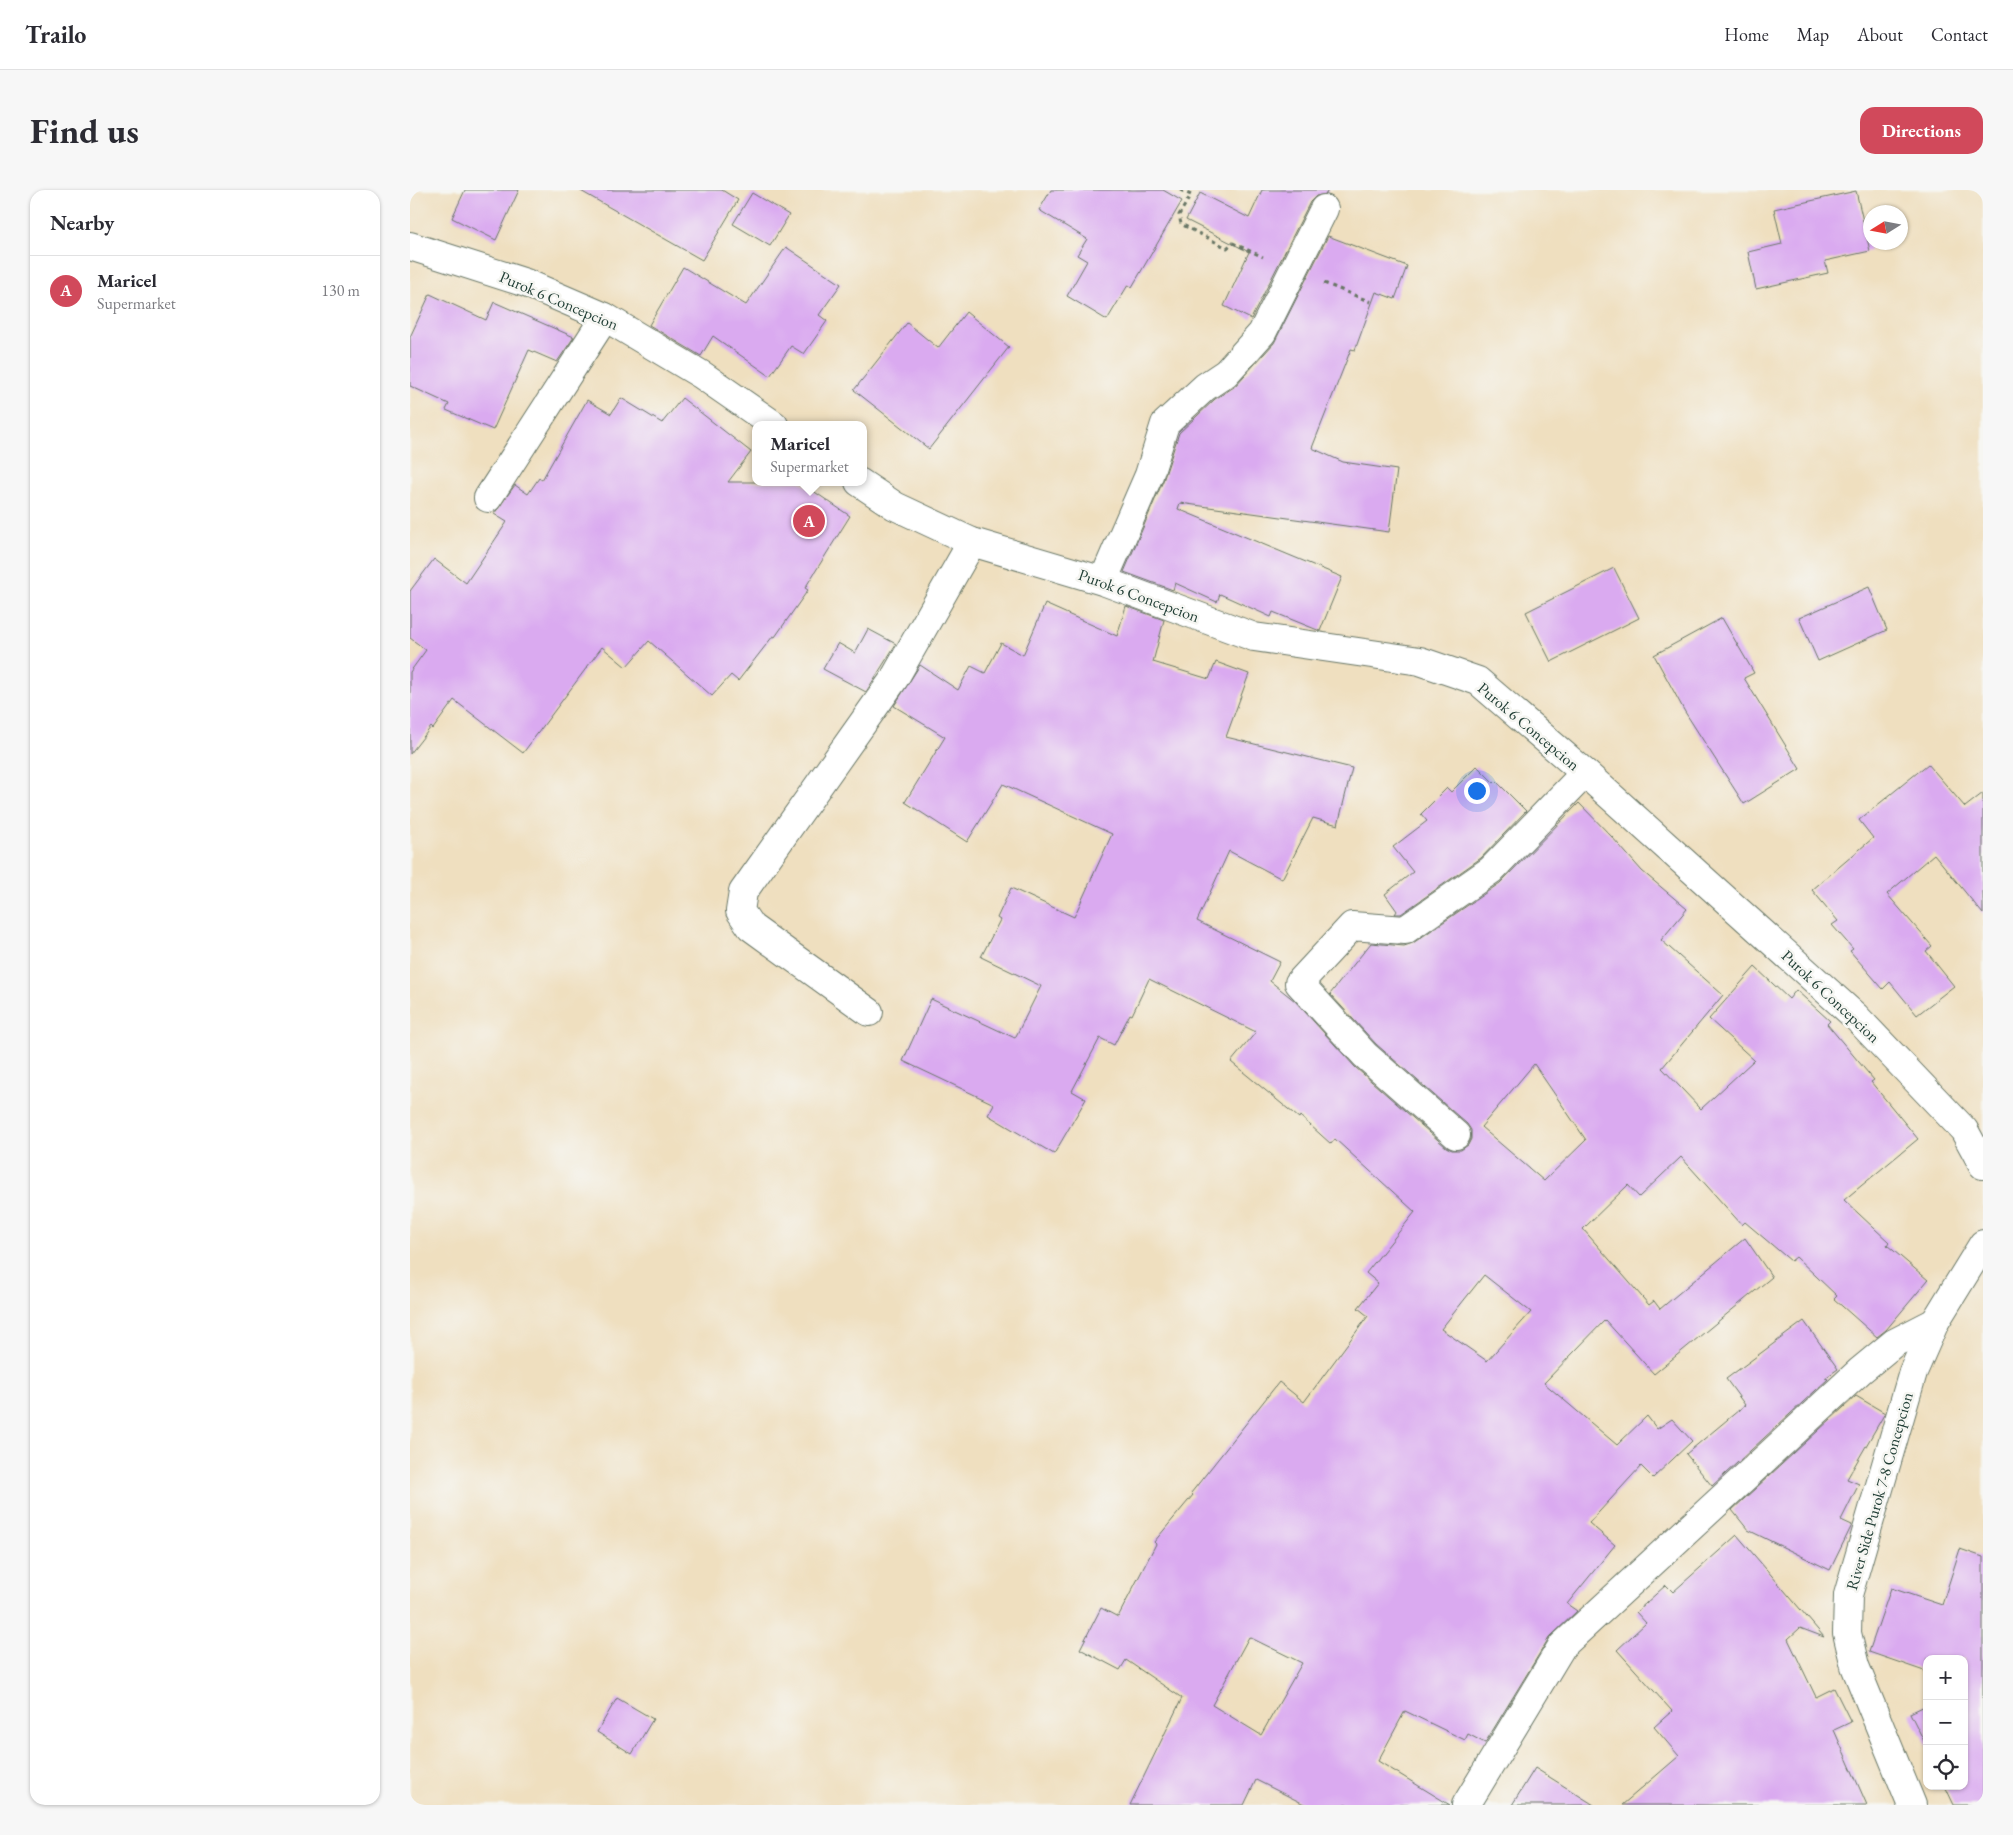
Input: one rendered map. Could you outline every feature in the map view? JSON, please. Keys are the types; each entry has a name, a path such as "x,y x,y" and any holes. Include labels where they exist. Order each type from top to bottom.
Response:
{"street":[{"path":"1103,581 1149,475 1166,424 1205,387 1226,373 1262,333 1324,209"},
{"name":"Purok 6 Concepcion","path":"410,246 526,283 605,317 702,376 768,421"},
{"path":"488,498 605,317"},
{"name":"Purok 6 Concepcion","path":"865,486 895,506 972,542 1103,581 1254,637 1420,662 1478,681 1585,774 1856,1017 1964,1130 1983,1165"},
{"path":"869,1012 751,927 740,912 743,892 894,679 972,542"},
{"path":"1456,1136 1365,1055 1299,983 1352,926 1405,930 1492,870 1585,774"},
{"name":"River Side Purok 7-8 Concepcion","path":"1912,1805 1856,1666 1847,1633 1848,1595 1914,1372 1935,1322 1983,1244"},
{"path":"1466,1805 1562,1646 1860,1371 1894,1344 1935,1322"}],"path":[{"path":"1180,190 1191,196 1180,214 1181,224 1227,248 1233,243 1293,271 1371,302"}],"building":[{"path":"465,190 519,190 496,240 452,218"},
{"path":"579,190 722,190 738,200 702,260"},
{"path":"1051,190 1163,190 1182,201 1132,287 1128,285 1107,320 1067,296 1087,261 1077,255 1087,239 1039,210"},
{"path":"1262,190 1328,190 1326,194 1316,196 1310,202 1251,319 1224,306 1249,252 1186,220 1200,193 1249,218"},
{"path":"1856,191 1863,221 1863,250 1870,251 1825,261 1828,273 1756,289 1748,252 1782,244 1774,209"},
{"path":"752,193 789,215 770,246 733,224"},
{"path":"1328,236 1407,266 1395,299 1376,292 1355,350 1351,349 1312,448 1343,462 1397,470 1389,532 1180,503 1178,509 1342,577 1320,631 1273,612 1271,617 1220,594 1217,602 1175,583 1173,590 1124,572 1163,481 1179,433 1215,399 1234,387 1274,343"},
{"path":"786,247 841,284 819,315 827,321 804,354 791,346 770,376 713,336 701,356 649,325 683,267 746,305"},
{"path":"430,294 486,320 494,302 574,337 557,362 529,350 493,430 446,410 449,404 410,386 410,337"},
{"path":"966,312 1009,347 929,449 854,390 907,323 938,348"},
{"path":"621,398 662,423 682,398 751,452 728,482 752,482 752,486 806,486 850,516 805,588 808,590 775,637 773,636 738,681 731,675 712,696 649,641 626,667 602,647 523,753 454,700 433,729 431,727 410,754 410,672 426,650 410,638 410,591 434,559 466,583 507,522 494,514 515,485 528,494 539,478 542,480 587,400 611,414"},
{"path":"1614,568 1639,618 1551,662 1526,612"},
{"path":"1869,587 1887,630 1818,661 1799,618"},
{"path":"1045,604 1117,636 1126,606 1164,620 1153,662 1209,679 1216,662 1249,674 1226,737 1352,768 1338,825 1313,818 1282,879 1229,851 1197,921 1280,962 1270,981 1295,1001 1355,1067 1446,1147 1452,1150 1461,1150 1468,1145 1471,1139 1471,1130 1467,1124 1376,1044 1330,994 1371,943 1404,946 1413,943 1500,883 1579,803 1642,871 1687,909 1661,940 1723,995 1662,1068 1701,1109 1754,1060 1709,1019 1755,967 1789,999 1796,990 1830,1021 1827,1024 1874,1080 1871,1082 1918,1139 1844,1200 1889,1242 1887,1245 1928,1280 1886,1330 1877,1337 1834,1299 1837,1296 1796,1257 1791,1261 1745,1222 1742,1225 1681,1157 1639,1197 1628,1185 1583,1229 1649,1305 1654,1301 1660,1309 1745,1238 1772,1277 1654,1374 1605,1320 1544,1383 1617,1445 1647,1416 1657,1429 1672,1419 1692,1441 1653,1478 1641,1466 1589,1523 1615,1545 1567,1604 1577,1611 1549,1638 1485,1743 1468,1734 1465,1740 1405,1711 1378,1761 1450,1805 1306,1805 1256,1780 1244,1805 1130,1805 1182,1698 1126,1660 1120,1670 1080,1649 1101,1608 1118,1617 1156,1544 1154,1542 1193,1495 1191,1493 1279,1382 1304,1402 1368,1316 1358,1308 1378,1283 1366,1273 1415,1212 1335,1139 1331,1144 1300,1116 1299,1118 1231,1062 1256,1032 1149,979 1132,1015 1130,1014 1114,1045 1100,1038 1072,1091 1086,1099 1054,1154 988,1115 994,1104 903,1061 931,999 1015,1038 1041,986 981,957 1000,920 997,918 1011,888 1074,917 1112,834 1003,784 967,842 905,802 945,737 894,706 920,665 958,690 971,666 985,673 1001,643 1023,655","holes":["1534,1064 1586,1140 1544,1181 1481,1127","1484,1275 1531,1312 1487,1361 1441,1329","1249,1637 1302,1663 1261,1735 1212,1705"]},
{"path":"1722,618 1754,673 1744,678 1800,769 1744,804 1685,712 1654,655"},
{"path":"868,629 896,644 866,692 823,669 838,643 855,653"},
{"path":"1928,764 1965,807 1983,793 1983,914 1934,854 1887,894 1932,946 1926,951 1954,986 1917,1015 1890,982 1883,989 1850,951 1853,949 1832,925 1838,921 1812,890 1873,838 1859,820"},
{"path":"1477,766 1494,783 1496,781 1526,811 1481,858 1401,914 1395,914 1397,911 1385,894 1413,872 1393,847 1427,821 1421,814 1447,788 1451,792"},
{"path":"1804,1321 1838,1369 1825,1378 1828,1379 1712,1486 1686,1454 1745,1405 1726,1379"},
{"path":"1856,1396 1885,1413 1847,1479 1859,1484 1841,1520 1852,1525 1830,1570 1748,1530 1732,1510"},
{"path":"1737,1535 1824,1637 1800,1628 1788,1639 1816,1697 1834,1688 1851,1722 1834,1730 1867,1805 1622,1805 1679,1756 1654,1727 1672,1711 1617,1650 1646,1623 1636,1612 1666,1585 1673,1592"},
{"path":"1960,1549 1983,1557 1983,1805 1954,1805 1947,1790 1968,1790 1968,1655 1923,1655 1923,1671 1869,1652 1891,1588 1942,1605"},
{"path":"617,1698 653,1719 632,1754 597,1732"},
{"path":"1923,1707 1923,1739 1910,1713"},
{"path":"1535,1768 1594,1805 1512,1805"}],"place":[{"name":"Maricel","path":"809,521"}]}
